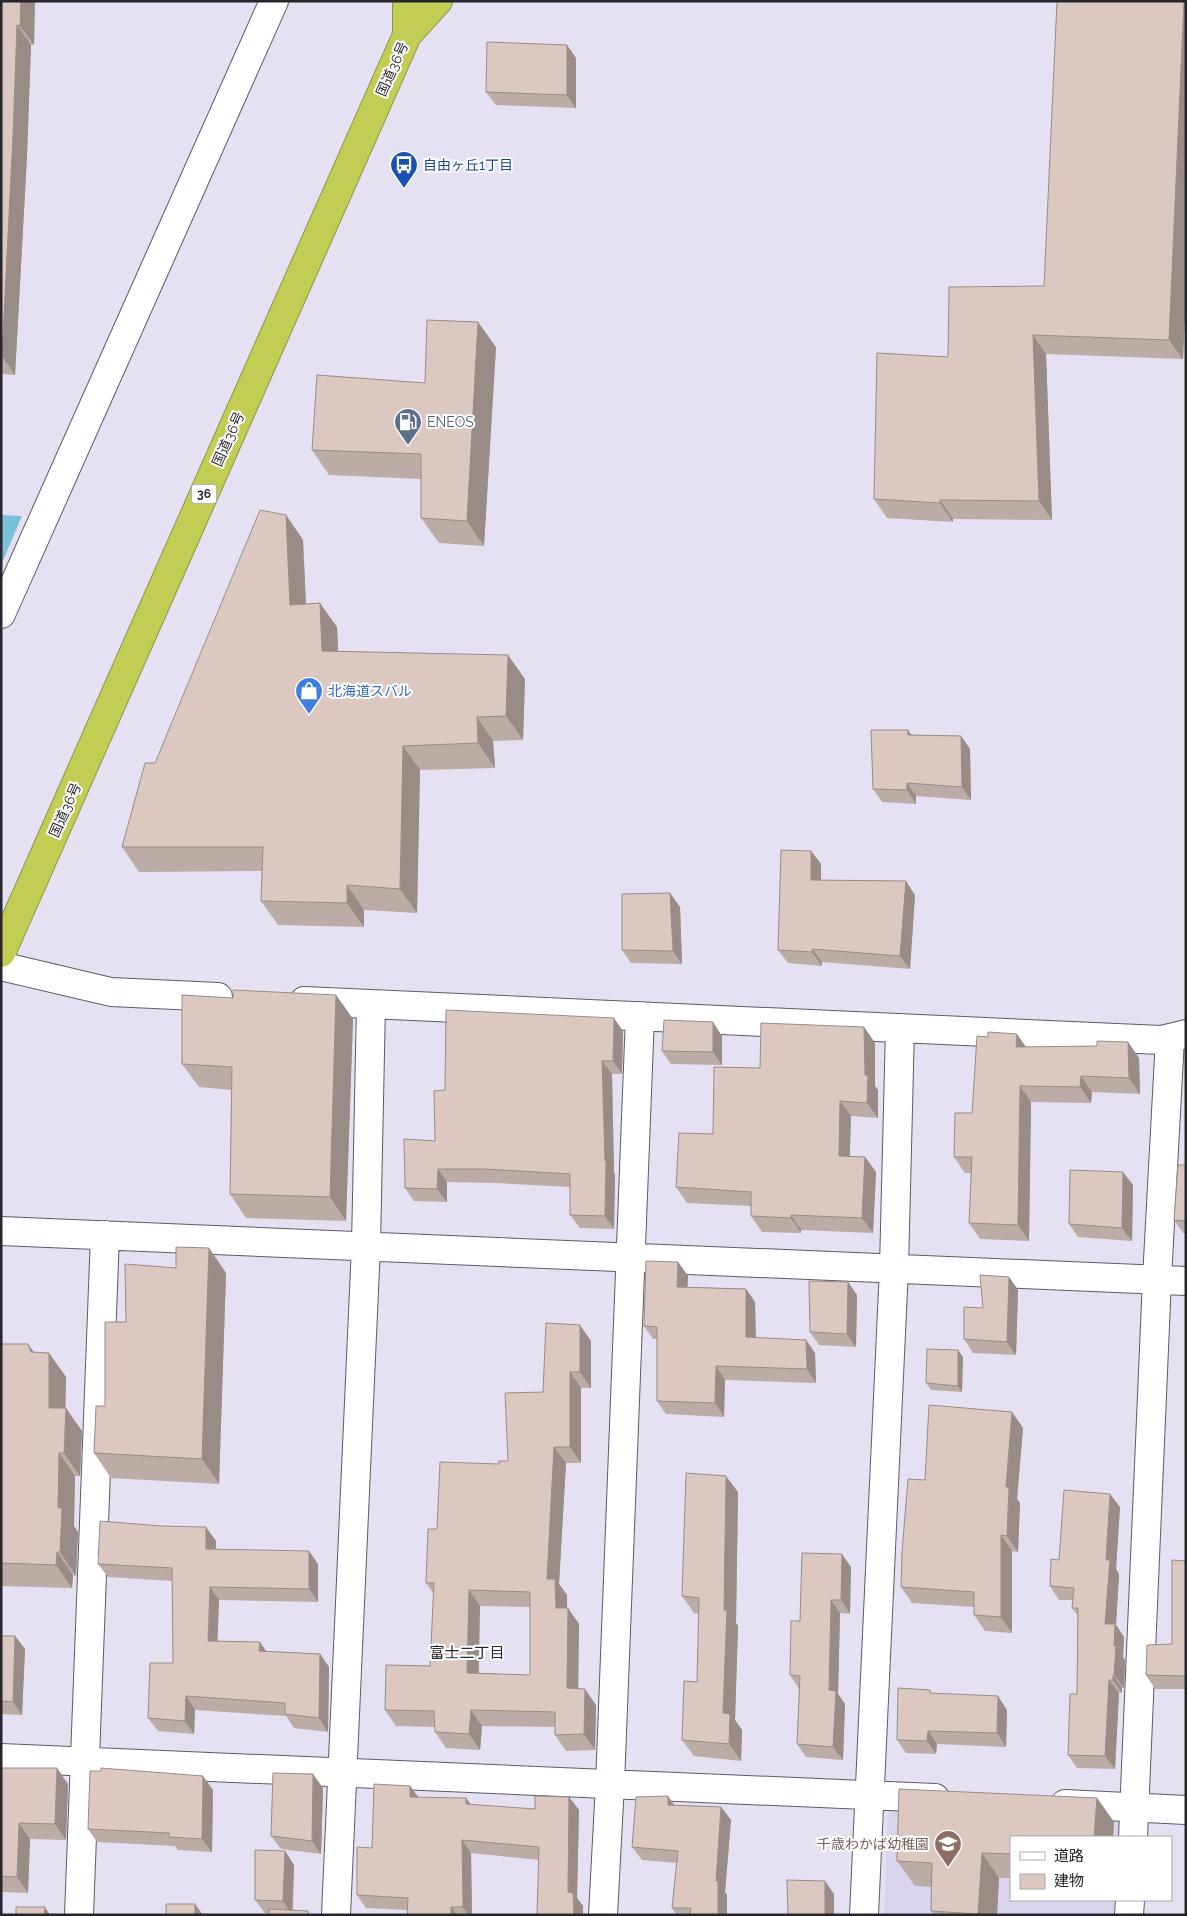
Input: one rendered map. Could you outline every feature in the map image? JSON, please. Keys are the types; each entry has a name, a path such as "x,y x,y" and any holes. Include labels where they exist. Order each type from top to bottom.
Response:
{"highway":[{"name":"国道36号","path":"407,1 407,35"},
{"name":"国道36号","path":"1,953 407,35 438,1"}],"street":[{"path":"1,614 274,1"},
{"path":"1,966 111,992 246,998"},
{"path":"275,1000 1161,1040 1178,1036 1157,1279 1133,1836"},
{"path":"336,1915 344,1772 366,1246 371,1004"},
{"path":"603,1915 610,1784 640,1016"},
{"path":"864,1915 894,1268 900,1028"},
{"path":"1,1231 1186,1280"},
{"path":"79,1915 106,1235"},
{"path":"1,1758 957,1800"},
{"path":"1036,1803 1186,1810"},
{"path":"1129,1915 1130,1901"}],"shaded area":[{"name":"千歳わかば幼稚園","path":"888,1805 1120,1815 1118,1836 1010,1836 1010,1901 1115,1901 1115,1915 884,1915"}],"water":[{"path":"1,515 22,516 1,565"}],"building":[{"path":"1,1 21,1 20,26 17,25 2,356 1,356"},
{"path":"1057,1 1184,1 1169,340 1033,335 1039,501 940,500 940,503 874,499 877,353 948,357 949,287 1044,286"},
{"path":"487,42 567,45 567,95 486,92"},
{"path":"427,320 478,322 467,521 421,518 421,454 312,450 317,375 425,383"},
{"path":"260,510 286,515 290,605 320,603 322,651 508,655 506,716 477,717 478,743 403,746 400,889 347,885 347,903 261,901 263,847 122,847 145,763 155,763"},
{"path":"871,730 908,730 908,735 961,736 962,787 907,783 907,790 873,789"},
{"path":"781,850 811,851 811,880 906,881 900,956 812,949 812,952 778,950"},
{"path":"670,893 673,951 622,950 622,894"},
{"path":"233,990 336,995 330,1197 230,1194 232,1067 182,1064 182,995 233,998"},
{"path":"446,1010 614,1018 613,1061 602,1061 606,1161 605,1216 570,1215 570,1174 485,1169 438,1169 437,1189 405,1188 404,1139 435,1141 434,1091 445,1090"},
{"path":"664,1020 713,1022 713,1052 662,1051"},
{"path":"761,1023 864,1027 865,1075 868,1075 867,1103 840,1101 839,1156 865,1157 862,1218 791,1215 791,1218 751,1216 751,1192 676,1187 679,1133 713,1134 714,1067 760,1068"},
{"path":"988,1032 1017,1034 1016,1047 1097,1046 1097,1041 1128,1042 1129,1078 1081,1076 1080,1087 1020,1086 1018,1225 969,1223 972,1157 954,1157 955,1113 972,1113 977,1036 988,1037"},
{"path":"1178,1165 1186,1165 1186,1221 1174,1220"},
{"path":"1070,1170 1123,1172 1122,1228 1069,1224"},
{"path":"176,1247 209,1248 202,1459 94,1453 96,1406 105,1406 105,1322 126,1322 125,1264 176,1268"},
{"path":"646,1261 678,1262 677,1287 746,1289 746,1337 806,1340 807,1369 716,1366 715,1403 657,1401 657,1327 644,1326"},
{"path":"980,1275 1009,1277 1007,1342 964,1339 964,1307 983,1308"},
{"path":"809,1281 848,1282 847,1334 810,1332"},
{"path":"546,1323 580,1325 580,1372 570,1372 570,1447 554,1447 547,1579 555,1579 556,1608 568,1608 567,1688 585,1689 584,1734 555,1735 555,1712 471,1710 469,1734 435,1732 434,1711 385,1710 386,1665 430,1666 434,1583 426,1583 428,1529 437,1529 440,1462 499,1464 499,1461 508,1461 505,1393 543,1392","holes":["469,1590 530,1592 530,1675 467,1673"]},
{"path":"1,1344 28,1344 31,1352 49,1353 49,1408 66,1408 64,1453 59,1453 58,1508 62,1508 60,1552 57,1552 56,1565 1,1563"},
{"path":"927,1349 958,1350 958,1386 926,1383"},
{"path":"929,1405 1012,1412 1006,1487 1009,1487 1007,1536 1001,1535 1001,1617 974,1615 974,1592 901,1587 908,1479 925,1480"},
{"path":"686,1473 726,1476 724,1610 727,1610 723,1713 730,1714 729,1744 682,1740 684,1681 697,1682 699,1598 682,1596"},
{"path":"1064,1490 1110,1494 1106,1560 1110,1560 1105,1624 1115,1624 1114,1646 1116,1646 1113,1680 1109,1680 1105,1756 1068,1755 1070,1694 1077,1694 1078,1608 1072,1608 1074,1588 1050,1586 1051,1559 1059,1560"},
{"path":"100,1521 161,1526 206,1527 206,1549 309,1551 309,1589 210,1587 208,1641 260,1642 259,1651 320,1654 319,1718 285,1714 285,1703 186,1696 185,1721 148,1718 150,1663 173,1663 172,1568 98,1564"},
{"path":"802,1553 842,1554 841,1600 831,1600 829,1690 836,1691 833,1747 797,1744 800,1676 790,1675 791,1621 800,1621"},
{"path":"1172,1560 1186,1561 1186,1676 1146,1675 1147,1645 1172,1644"},
{"path":"1,1636 15,1636 13,1702 1,1701"},
{"path":"898,1688 930,1690 930,1693 998,1696 997,1733 928,1731 927,1741 897,1740"},
{"path":"1,1768 57,1768 55,1824 19,1823 17,1877 1,1876"},
{"path":"101,1768 203,1776 202,1839 169,1837 169,1833 88,1829 90,1771 101,1771"},
{"path":"273,1773 313,1774 312,1841 271,1836"},
{"path":"374,1784 410,1786 410,1797 466,1798 466,1804 535,1809 535,1796 569,1797 568,1892 573,1893 574,1915 537,1915 539,1847 462,1840 463,1907 451,1907 451,1915 407,1915 408,1898 357,1895 357,1847 372,1848"},
{"path":"899,1789 1097,1798 1094,1836 1010,1836 1010,1854 982,1853 978,1914 931,1911 932,1863 897,1861"},
{"path":"668,1796 668,1805 721,1807 716,1881 718,1881 718,1915 690,1915 691,1908 672,1908 678,1851 632,1847 636,1797"},
{"path":"255,1850 285,1851 283,1901 255,1900"},
{"path":"787,1880 825,1881 825,1915 788,1915"},
{"path":"166,1904 195,1904 195,1915 166,1915"},
{"path":"16,1907 45,1907 44,1915 16,1915"},
{"path":"269,1909 308,1911 308,1915 269,1915"}],"place":[{"name":"自由ヶ丘1丁目","path":"404,189"},
{"name":"ENEOS","path":"408,446"},
{"name":"北海道スバル","path":"309,715"},
{"name":"千歳わかば幼稚園","path":"948,1868"}],"district":[{"name":"富士二丁目","path":"467,1653"}]}
